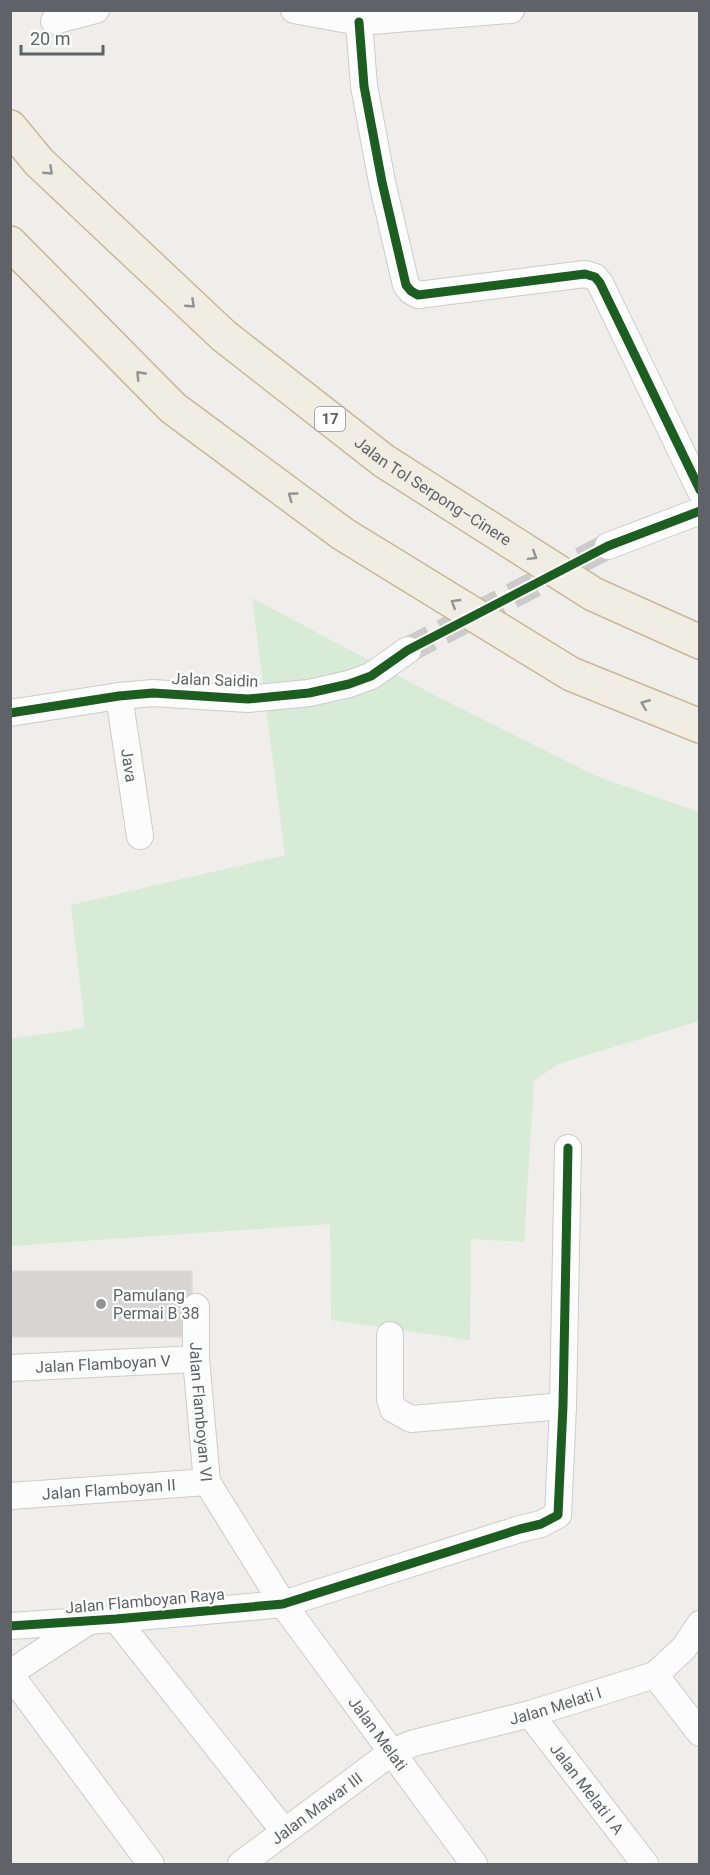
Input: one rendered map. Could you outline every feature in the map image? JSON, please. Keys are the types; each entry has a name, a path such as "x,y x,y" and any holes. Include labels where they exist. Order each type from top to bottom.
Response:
{"highway":[{"name":"Jalan Tol Serpong–Cinere","path":"10,127 39,162 224,336 384,462 593,594 699,642"},
{"path":"10,243 173,408 343,534 571,674 699,726"}],"street":[{"path":"54,21 96,10"},
{"path":"294,10 359,22 511,10"},
{"path":"359,22 364,86 382,182 406,285 418,295 585,274 595,277 600,283 699,490"},
{"path":"608,546 699,510"},
{"name":"Jalan Saidin","path":"10,713 118,696 153,693 248,699 309,693 350,684 371,676 408,650"},
{"name":"Java","path":"118,696 140,836"},
{"path":"390,1335 390,1399 393,1409 411,1419 563,1406 568,1148"},
{"name":"Jalan Flamboyan VI","path":"196,1307 196,1359 207,1482 283,1604"},
{"name":"Jalan Flamboyan V","path":"10,1368 196,1359"},
{"name":"Jalan Flamboyan Raya","path":"10,1626 283,1604 541,1524 558,1515 563,1406"},
{"name":"Jalan Flamboyan II","path":"10,1496 207,1482"},
{"name":"Jalan Melati","path":"283,1604 474,1864"},
{"path":"116,1619 284,1831"},
{"path":"89,1621 10,1673 151,1864"},
{"name":"Jalan Melati I","path":"392,1752 414,1743 530,1713 655,1675 684,1648 699,1624"},
{"path":"655,1675 699,1733"},
{"name":"Jalan Melati I A","path":"530,1713 645,1864"},
{"name":"Jalan Mawar III","path":"241,1864 392,1752"}],"green space":[{"path":"252,598 438,697 596,776 699,812 699,1021 558,1064 534,1081 524,1242 471,1239 470,1340 331,1320 330,1224 11,1246 10,1039 85,1028 71,905 285,855"}],"building":[{"name":"Pamulang Permai B 38","path":"10,1271 192,1271 192,1337 10,1337"}],"tunnel":[{"path":"408,650 608,546"}],"cycle path":[{"path":"359,22 364,86 382,182 406,285 418,295 585,274 595,277 600,283 700,490"},
{"path":"10,713 153,693 248,699 309,693 349,684 371,676 408,650 608,546 700,511"},
{"path":"10,1626 283,1604 541,1524 558,1515 563,1406 568,1148"}],"place":[{"name":"Pamulang Permai B 38","path":"101,1304"}]}
